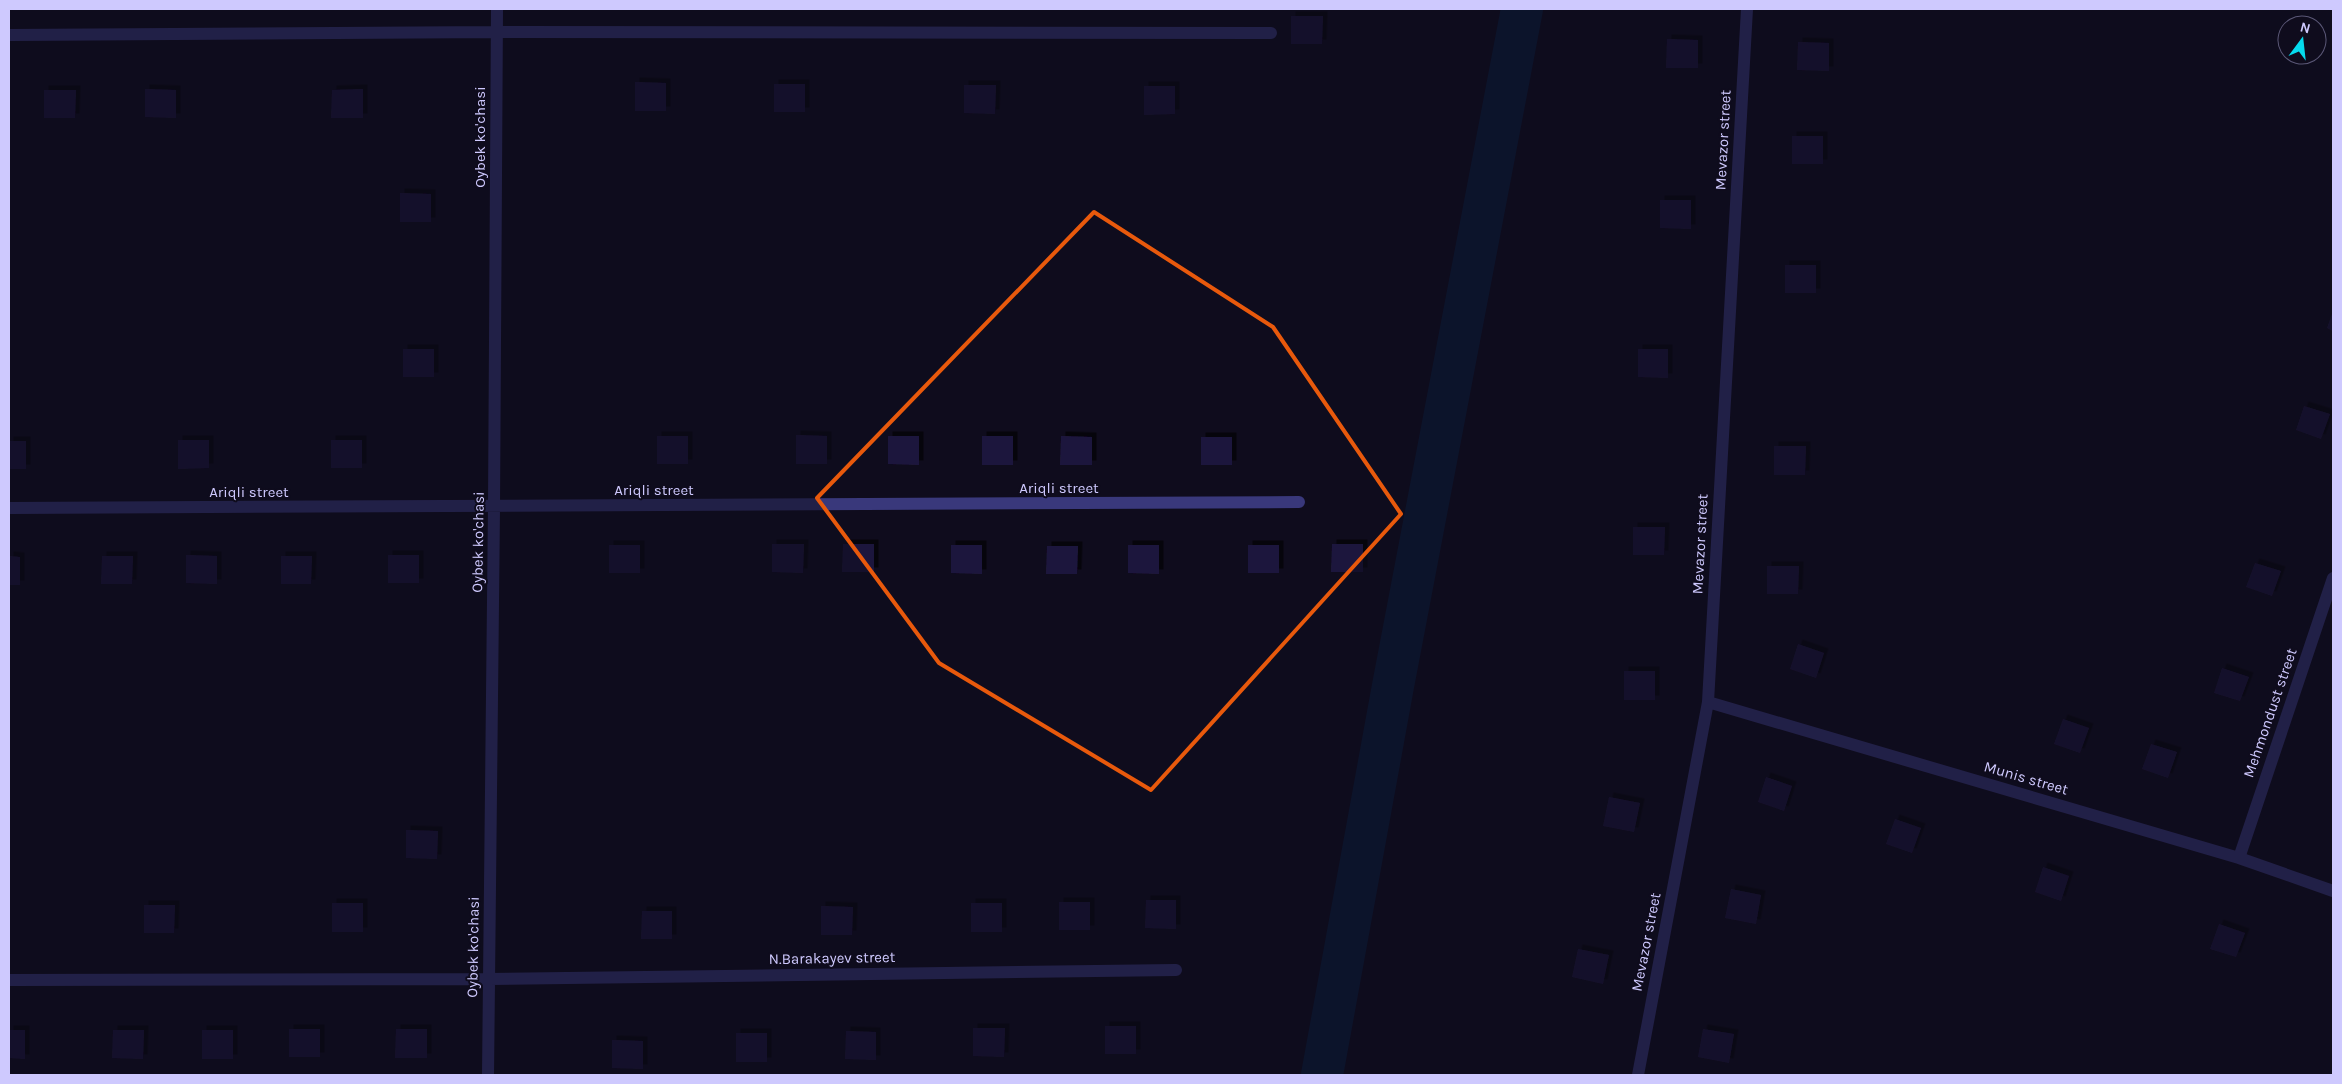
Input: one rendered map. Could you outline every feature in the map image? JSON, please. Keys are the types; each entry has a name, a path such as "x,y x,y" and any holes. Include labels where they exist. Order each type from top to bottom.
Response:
{"street":[{"name":"Oybek ko'chasi","path":"488,1075 497,9"},
{"name":"Mevazor street","path":"1638,1075 1708,702 1747,9"},
{"path":"9,36 497,32 1271,33"},
{"name":"Ariqli street","path":"9,508 494,508 1299,502"},
{"name":"Mehmondust street","path":"2238,858 2333,578"},
{"name":"Munis street","path":"1708,702 2238,858 2333,891"},
{"name":"N.Barakayev street","path":"9,980 489,979 1176,970"}],"highlighted area":[{"path":"1094,212 1273,327 1401,514 1151,790 939,663 817,498"}],"building":[{"path":"1291,16 1323,16 1322,44 1291,44"},
{"path":"1667,39 1698,40 1698,68 1666,68"},
{"path":"1798,42 1829,43 1829,71 1797,70"},
{"path":"635,82 666,83 666,111 635,111"},
{"path":"774,84 805,84 805,112 774,112"},
{"path":"964,85 996,85 995,114 964,113"},
{"path":"1144,86 1175,86 1175,114 1144,115"},
{"path":"145,89 176,90 176,118 145,117"},
{"path":"363,89 363,118 331,118 332,90"},
{"path":"44,90 76,90 75,118 44,118"},
{"path":"1792,136 1823,136 1823,164 1792,164"},
{"path":"400,193 431,194 431,222 400,222"},
{"path":"1660,200 1691,200 1691,229 1660,228"},
{"path":"1785,265 1816,265 1816,293 1785,293"},
{"path":"2333,311 2333,331 2327,328"},
{"path":"403,349 434,349 434,377 403,377"},
{"path":"1638,349 1668,349 1668,378 1638,377"},
{"path":"2304,406 2330,414 2321,439 2296,430"},
{"path":"796,435 827,436 827,464 796,464"},
{"path":"657,436 688,436 688,464 657,464"},
{"path":"888,436 919,436 919,465 888,464"},
{"path":"982,436 1013,436 1013,465 982,465"},
{"path":"1061,436 1092,437 1092,465 1060,465"},
{"path":"1201,437 1232,437 1232,465 1201,465"},
{"path":"178,440 209,440 209,468 178,469"},
{"path":"331,440 362,440 362,468 331,468"},
{"path":"9,441 26,441 26,469 9,469"},
{"path":"1774,446 1806,446 1805,475 1774,475"},
{"path":"1633,527 1665,527 1664,555 1633,555"},
{"path":"772,544 804,544 803,573 772,572"},
{"path":"843,544 874,544 874,572 842,572"},
{"path":"1332,544 1363,544 1363,572 1331,572"},
{"path":"609,545 640,545 640,573 609,573"},
{"path":"951,545 982,545 982,574 951,573"},
{"path":"1128,545 1159,545 1159,574 1128,573"},
{"path":"1248,545 1279,545 1279,573 1248,573"},
{"path":"1047,546 1078,546 1077,574 1046,574"},
{"path":"186,555 217,556 217,584 186,583"},
{"path":"388,555 419,555 419,583 388,583"},
{"path":"9,556 20,557 20,585 9,585"},
{"path":"102,556 133,556 132,584 101,584"},
{"path":"281,556 312,556 311,584 281,584"},
{"path":"2255,563 2281,571 2272,596 2246,587"},
{"path":"1767,566 1799,566 1798,594 1767,594"},
{"path":"1798,644 1824,653 1816,678 1790,669"},
{"path":"2222,668 2249,677 2240,701 2214,693"},
{"path":"1624,671 1655,671 1655,700 1624,700"},
{"path":"2063,719 2089,728 2080,753 2054,744"},
{"path":"2151,744 2177,752 2168,778 2142,769"},
{"path":"1766,777 1792,786 1784,811 1758,802"},
{"path":"1609,797 1640,803 1634,832 1603,826"},
{"path":"1895,819 1921,828 1912,853 1886,844"},
{"path":"406,830 438,831 437,859 406,858"},
{"path":"2043,867 2069,876 2061,901 2035,892"},
{"path":"1731,889 1761,895 1756,924 1725,918"},
{"path":"1146,900 1176,900 1176,929 1145,928"},
{"path":"1059,902 1090,902 1090,930 1059,930"},
{"path":"332,903 363,903 363,932 332,932"},
{"path":"971,903 1002,903 1002,932 971,932"},
{"path":"144,905 175,905 174,933 144,933"},
{"path":"821,906 853,907 852,935 821,935"},
{"path":"642,911 672,911 672,939 641,939"},
{"path":"2219,924 2245,933 2236,957 2210,949"},
{"path":"1578,949 1609,955 1603,984 1572,977"},
{"path":"1105,1026 1136,1026 1136,1054 1105,1054"},
{"path":"973,1028 1005,1028 1004,1057 973,1056"},
{"path":"289,1029 320,1029 320,1057 289,1057"},
{"path":"396,1029 427,1029 427,1058 395,1058"},
{"path":"1703,1029 1734,1034 1729,1063 1698,1057"},
{"path":"9,1030 25,1030 25,1059 9,1058"},
{"path":"113,1030 144,1030 143,1059 112,1058"},
{"path":"202,1030 233,1030 233,1059 202,1059"},
{"path":"846,1031 876,1032 876,1060 845,1059"},
{"path":"736,1033 767,1033 767,1062 736,1062"},
{"path":"612,1040 643,1041 643,1069 612,1068"}],"waterway":[{"path":"1322,1075 1393,686 1522,9"}]}
